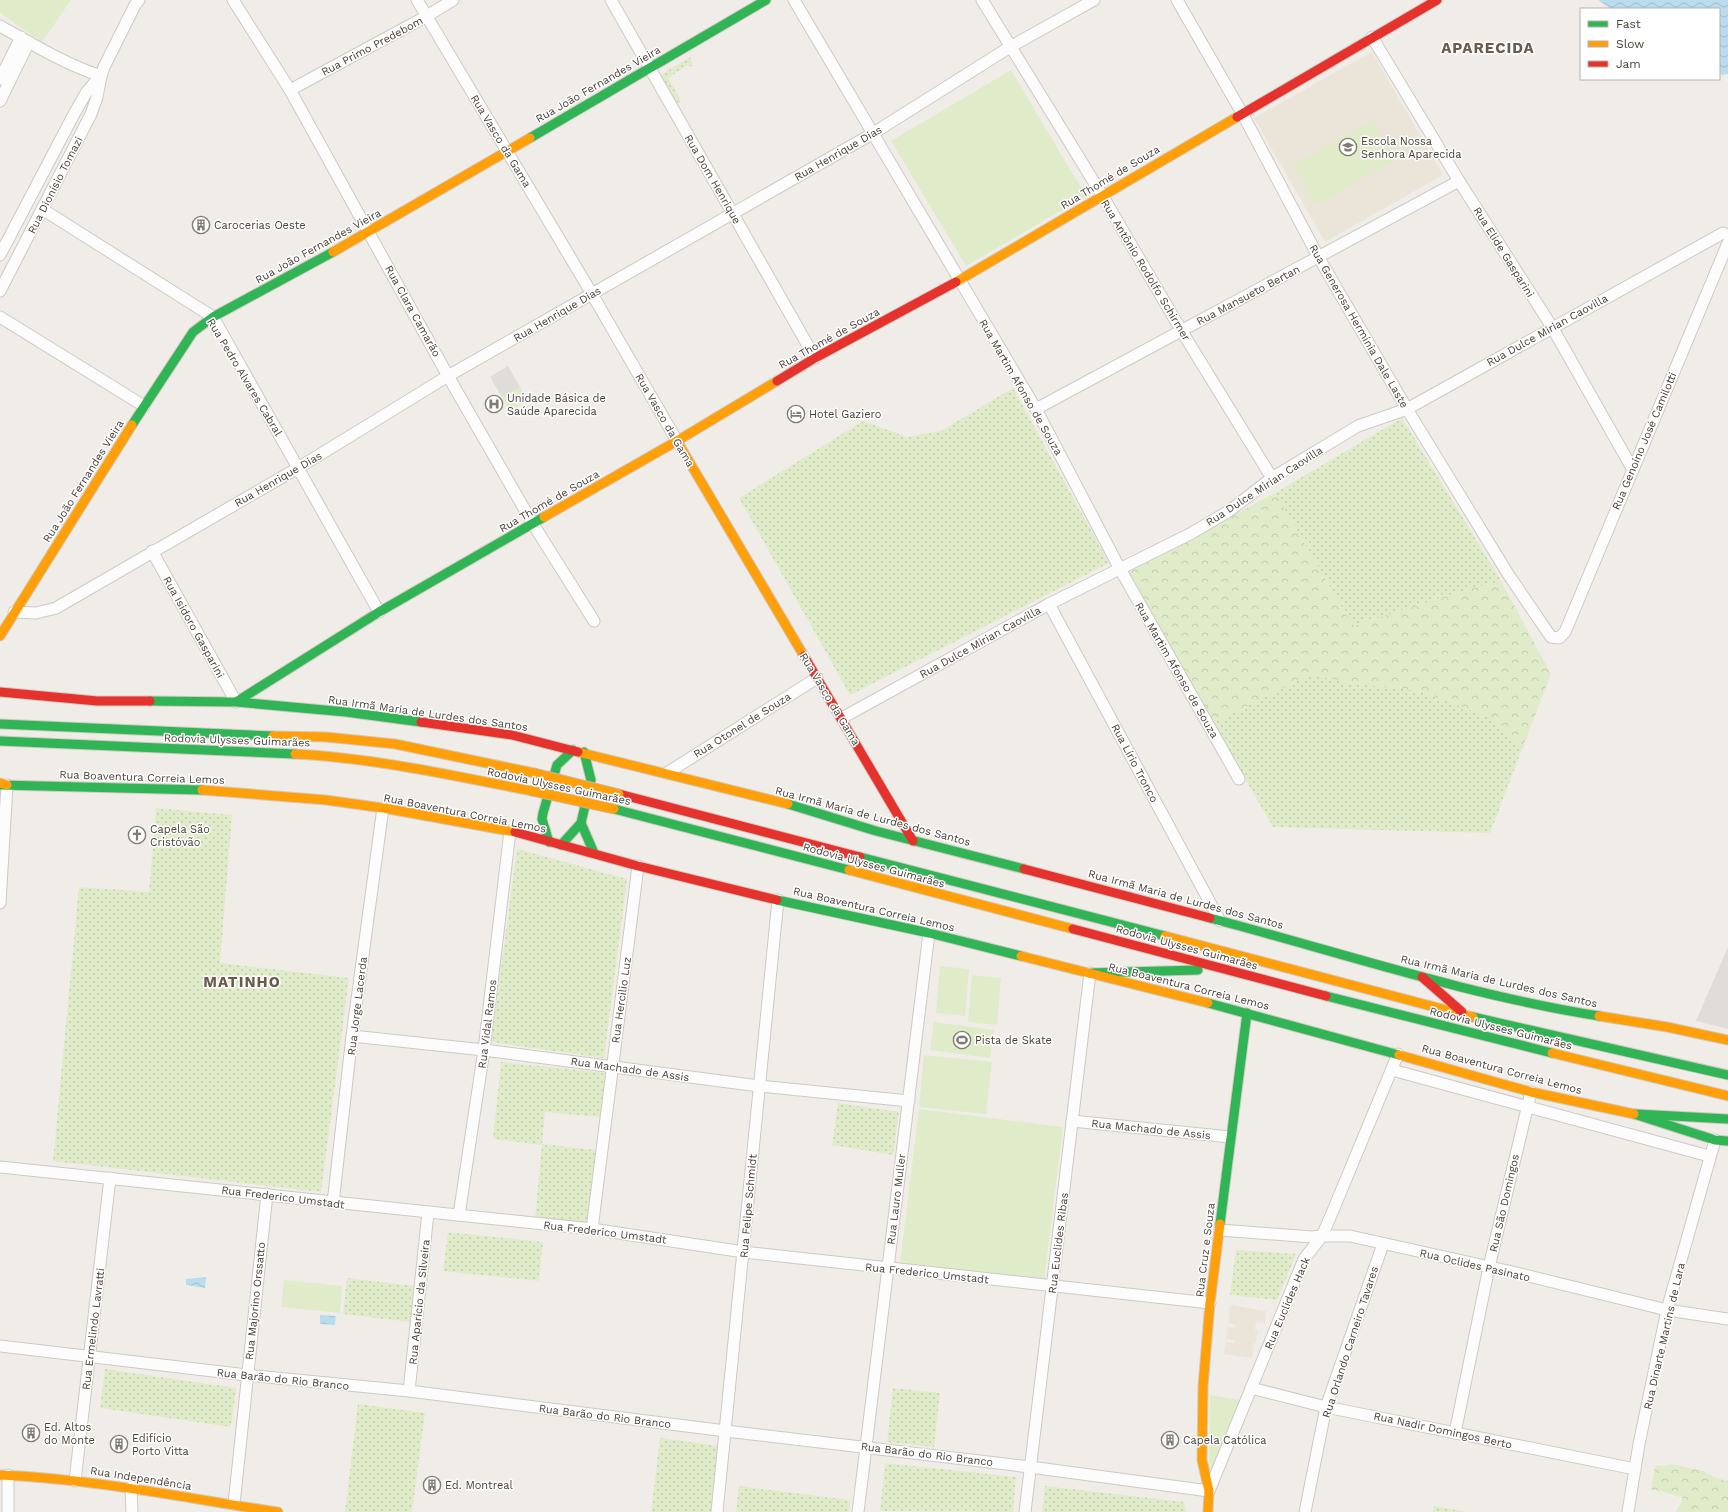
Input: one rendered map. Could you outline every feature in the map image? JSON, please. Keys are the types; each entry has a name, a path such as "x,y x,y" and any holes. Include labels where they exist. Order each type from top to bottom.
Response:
{"main road":[{"name":"Rua João Fernandes Vieira","path":"0,636 144,406 193,332 213,317 369,232 506,150 766,0"},
{"name":"Rua Thomé de Souza","path":"236,702 379,612 677,441 815,358 959,280 1437,0"},
{"name":"Rua Vasco da Gama","path":"677,441 842,718 913,841"},
{"name":"Rua Irmã Maria de Lurdes dos Santos","path":"0,692 97,701 236,702 346,712 512,735 787,804 913,841 1286,938 1422,977 1561,1010 1667,1027 1728,1040"},
{"name":"Rodovia Ulysses Guimarães","path":"0,724 248,736 326,737 395,744 534,773 619,794 1466,1015 1728,1076"},
{"name":"Rodovia Ulysses Guimarães","path":"0,741 318,756 398,765 532,791 614,809 1472,1034 1728,1096"},
{"path":"546,743 557,765"},
{"path":"550,842 533,827 557,765 573,750"},
{"path":"584,752 597,775"},
{"path":"561,845 581,823 597,775 615,760"},
{"name":"Rua Boaventura Correia Lemos","path":"2,784 202,790 326,800 383,808 510,831 533,827 550,842 638,866 778,900 929,933 1090,973 1247,1013 1531,1092 1636,1114 1715,1140 1728,1141"},
{"path":"581,823 594,853"},
{"path":"1090,973 1223,969"},
{"path":"1422,977 1466,1015"},
{"name":"Rua Cruz e Souza","path":"1209,1491 1202,1460 1203,1386 1210,1303 1247,1013"},
{"path":"1636,1114 1728,1120"},
{"name":"Rua Independência","path":"4,1475 75,1481 131,1488 234,1504 263,1511 278,1512"},
{"name":"Rua Euclides Hack","path":"1208,1512 1209,1491"}],"street":[{"name":"Rua Dionísio Tomazi","path":"0,255 74,114 86,93 100,76 135,5 139,0"},
{"name":"Rua Clara Camarão","path":"233,0 290,90 448,376 533,524 594,621"},
{"name":"Rua Vasco da Gama","path":"417,0 592,294 677,441"},
{"name":"Rua Primo Predebom","path":"290,90 427,16 453,0"},
{"name":"Rua Dom Henrique","path":"611,0 815,358"},
{"name":"Rua Martim Afonso de Souza","path":"794,0 1036,409 1120,569 1239,779"},
{"name":"Rua Antônio Rodolfo Schirmer","path":"982,0 1102,195 1181,330 1272,478"},
{"name":"Rua Henrique Dias","path":"14,612 36,613 56,608 298,468 448,376 872,134 1010,46 1094,0"},
{"name":"Rua Generosa Hermínia Dale Laste","path":"1177,0 1242,113 1319,258 1407,409 1508,574 1552,637 1559,638"},
{"path":"0,26 88,72 100,76"},
{"name":"Rua Elide Gasparini","path":"1372,37 1459,181 1552,327 1632,468"},
{"path":"0,79 25,40"},
{"path":"0,101 25,40"},
{"name":"Rua Dionísio Tomazi","path":"0,291 91,114 97,97 100,76"},
{"name":"Rua Mansueto Bertan","path":"1036,409 1181,330 1319,258 1459,181"},
{"name":"Rua Pedro Alvares Cabral","path":"42,209 213,317 379,612"},
{"name":"Rua Dulce Mirian Caovilla","path":"842,718 1049,604 1190,534 1229,511 1272,478 1358,426 1407,409 1723,233 1728,235"},
{"name":"Rua Genoíno José Camilotti","path":"1559,638 1565,632 1632,468 1728,242"},
{"path":"0,317 144,406"},
{"name":"Rua Isidoro Gasparini","path":"152,552 236,702"},
{"name":"Rua Lírio Tronco","path":"1049,604 1220,921"},
{"name":"Rua Otonel de Souza","path":"666,773 817,678"},
{"path":"0,903 2,784"},
{"name":"Rua Jorge Lacerda","path":"333,1203 352,1036 383,808"},
{"name":"Rua Vidal Ramos","path":"459,1215 484,1050 510,831"},
{"name":"Rua Hercilio Luz","path":"592,1229 638,866"},
{"name":"Rua Felipe Schmidt","path":"718,1512 778,900"},
{"name":"Rua Lauro Muller","path":"858,1512 929,933"},
{"name":"Rua Euclides Ribas","path":"1025,1512 1090,973"},
{"name":"Rua Machado de Assis","path":"352,1036 484,1050 759,1086 908,1101"},
{"name":"Rua Euclides Hack","path":"1209,1491 1304,1259 1322,1236 1398,1054"},
{"path":"1392,1070 1709,1156"},
{"name":"Rua São Domingos","path":"1455,1433 1489,1267 1531,1092"},
{"name":"Rua Machado de Assis","path":"1072,1121 1230,1137"},
{"name":"Rua Dinarte Martins de Lara","path":"1628,1512 1635,1469 1668,1310 1709,1156 1715,1140"},
{"name":"Rua Frederico Umstadt","path":"0,1167 592,1229 744,1252 1210,1303"},
{"name":"Rua Ermelindo Lavratti","path":"75,1481 110,1178"},
{"name":"Rua Majorino Orssatto","path":"234,1504 267,1194"},
{"name":"Rua Aparício da Silveira","path":"409,1391 428,1213"},
{"name":"Rua Oclides Pasinato","path":"1220,1230 1312,1238 1322,1236 1350,1236 1489,1267 1668,1310 1728,1319"},
{"name":"Rua Orlando Carneiro Tavares","path":"1305,1512 1326,1407 1383,1244"},
{"name":"Rua Barão do Rio Branco","path":"0,1346 247,1376 409,1391 726,1431 1030,1466 1209,1491"},
{"name":"Rua Nadir Domingos Berto","path":"1251,1388 1326,1407 1635,1469"},
{"path":"4,1475 8,1512"},
{"path":"131,1488 132,1512"}],"shaded area":[{"name":"Escola Nossa Senhora Aparecida","path":"1372,52 1443,175 1325,242 1254,118"},
{"path":"508,366 520,387 502,397 490,377"},
{"path":"1728,947 1728,1029 1696,1021"},
{"path":"1230,1305 1266,1311 1265,1323 1256,1322 1255,1330 1258,1330 1252,1358 1224,1354 1226,1342 1234,1343 1234,1340 1226,1339 1227,1327 1235,1328 1236,1325 1228,1323"}],"green space":[{"path":"0,0 71,0 42,42 0,13"},
{"path":"690,57 693,67 688,65 668,78 681,101 677,103 661,75"},
{"path":"1011,70 1086,196 966,266 891,141"},
{"path":"1373,120 1395,160 1316,205 1293,165"},
{"path":"520,387 528,401 510,411 502,397"},
{"path":"1013,388 1109,563 850,695 739,498 863,421 907,437 941,431"},
{"path":"1402,418 1501,581 1459,592 1353,626 1275,493"},
{"path":"1275,493 1353,626 1459,592 1501,581 1551,674 1523,747 1489,717 1420,691 1348,683 1311,674 1213,723 1128,572"},
{"path":"1311,674 1348,683 1420,691 1489,717 1523,747 1490,833 1273,827 1213,723"},
{"path":"156,808 232,815 220,963 349,978 321,1192 53,1161 79,887 149,892"},
{"path":"517,849 627,879 604,1058 491,1042"},
{"path":"940,966 969,969 965,1016 936,1013"},
{"path":"972,975 1001,978 997,1025 968,1022"},
{"name":"Pista de Skate","path":"934,1022 994,1030 990,1058 930,1050"},
{"path":"924,1055 992,1062 986,1114 919,1107"},
{"path":"501,1062 606,1073 601,1117 545,1112 542,1144 596,1150 589,1224 535,1218 542,1145 493,1139"},
{"path":"838,1103 899,1112 893,1155 832,1145"},
{"path":"919,1109 1063,1127 1044,1281 900,1263"},
{"path":"448,1232 543,1242 539,1281 443,1271"},
{"path":"1236,1250 1296,1254 1277,1300 1230,1295"},
{"path":"347,1278 414,1286 410,1322 343,1314"},
{"path":"284,1280 342,1286 340,1313 281,1307"},
{"path":"105,1369 236,1388 231,1427 100,1408"},
{"path":"893,1388 940,1393 934,1447 887,1442"},
{"path":"1210,1395 1240,1400 1209,1485"},
{"path":"358,1404 425,1413 412,1512 345,1512"},
{"path":"660,1438 720,1446 712,1512 651,1512"},
{"path":"885,1463 1016,1477 1013,1512 880,1511"},
{"path":"1672,1464 1703,1471 1716,1478 1728,1481 1728,1512 1676,1512 1683,1498 1661,1491 1651,1490 1655,1465 1664,1466"},
{"path":"739,1486 850,1500 849,1512 736,1512"},
{"path":"1045,1486 1184,1502 1186,1512 1042,1512"},
{"path":"1434,1506 1467,1512 1433,1512"}],"water":[{"path":"1598,0 1728,0 1728,74 1722,75 1720,74 1720,8 1610,8"},
{"path":"206,1277 205,1288 186,1285 186,1279"},
{"path":"320,1315 336,1316 335,1325 320,1324"}],"traffic: fast":[{"path":"530,138 766,0"},
{"path":"132,425 193,332 213,317 333,252"},
{"path":"236,702 379,612 544,517"},
{"path":"150,701 236,702 346,712 421,722"},
{"path":"0,724 273,736"},
{"path":"0,741 295,754"},
{"path":"549,842 542,819 543,813 557,765 573,750"},
{"path":"561,845 581,823 591,780 584,752"},
{"path":"0,785 202,790"},
{"path":"788,804 876,831 1024,869"},
{"path":"614,809 849,870"},
{"path":"581,823 594,853"},
{"path":"860,857 1165,936"},
{"path":"777,900 929,933 1021,956"},
{"path":"1210,918 1452,985 1501,997 1599,1016"},
{"path":"1090,973 1198,970"},
{"path":"1326,996 1552,1053"},
{"path":"1208,1003 1399,1055"},
{"path":"1220,1224 1247,1013"},
{"path":"1473,1017 1728,1075"},
{"path":"1634,1114 1715,1140 1728,1141"},
{"path":"1636,1114 1728,1119"}],"traffic: slow":[{"path":"956,282 1237,117"},
{"path":"333,252 530,138"},
{"path":"544,517 677,441 777,381"},
{"path":"0,636 132,425"},
{"path":"677,441 804,656"},
{"path":"273,736 326,737 395,744 534,773"},
{"path":"578,752 788,804"},
{"path":"295,754 355,759 532,791"},
{"path":"534,773 619,794"},
{"path":"0,783 7,785"},
{"path":"202,790 326,800 383,808 515,832"},
{"path":"532,791 614,809"},
{"path":"849,870 1073,929"},
{"path":"1165,936 1473,1017"},
{"path":"1021,956 1208,1003"},
{"path":"1599,1016 1667,1027 1728,1040"},
{"path":"1552,1053 1728,1096"},
{"path":"1399,1055 1531,1092 1634,1114"},
{"path":"1208,1512 1209,1491 1202,1460 1203,1386 1210,1303 1220,1224"},
{"path":"0,1475 70,1480 278,1512"}],"traffic: jam":[{"path":"1237,117 1437,0"},
{"path":"777,381 815,358 956,282"},
{"path":"804,656 913,841"},
{"path":"0,692 97,701 150,701"},
{"path":"421,722 512,735 578,752"},
{"path":"619,794 860,857"},
{"path":"515,832 638,866 777,900"},
{"path":"1024,869 1210,918"},
{"path":"1073,929 1326,996"},
{"path":"1422,977 1462,1012"}],"place":[{"name":"Escola Nossa Senhora Aparecida","path":"1348,147"},
{"name":"Carocerias Oeste","path":"201,225"},
{"name":"Unidade Básica de Saúde Aparecida","path":"494,404"},
{"name":"Hotel Gaziero","path":"796,414"},
{"name":"Capela São Cristóvão","path":"137,835"},
{"name":"Pista de Skate","path":"962,1040"},
{"name":"Ed. Altos do Monte","path":"31,1433"},
{"name":"Capela Católica","path":"1170,1440"},
{"name":"Edifício Porto Vitta","path":"119,1444"},
{"name":"Ed. Montreal","path":"432,1485"}],"district":[{"name":"APARECIDA","path":"1488,48"},
{"name":"MATINHO","path":"242,982"}]}
